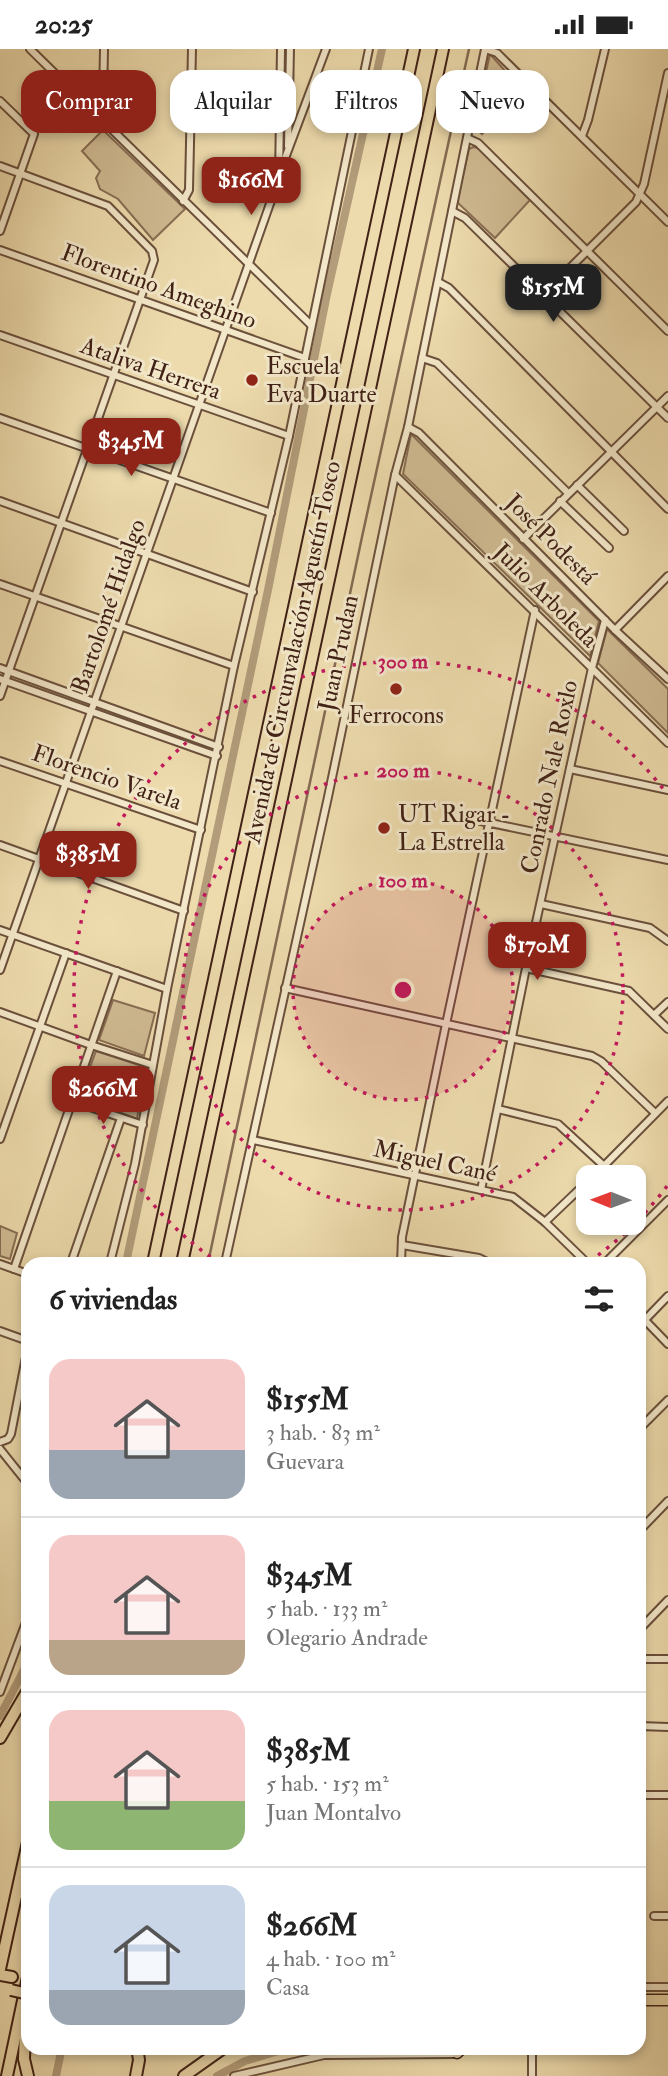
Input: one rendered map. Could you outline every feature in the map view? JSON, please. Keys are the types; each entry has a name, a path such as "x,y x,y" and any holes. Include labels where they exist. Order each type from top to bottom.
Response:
{"highway":[{"name":"Avenida de Circunvalación Agustín Tosco","path":"154,1257 414,49"},
{"name":"Avenida de Circunvalación Agustín Tosco","path":"183,1257 443,49"},
{"path":"0,1738 21,1702"},
{"path":"0,1969 21,1874"},
{"path":"7,2076 21,2011"},
{"path":"24,2055 28,2076"},
{"path":"136,2076 138,2055"},
{"path":"184,2076 214,2055"}],"main road":[{"path":"646,2000 668,2000"}],"street":[{"path":"30,49 51,70"},
{"path":"104,49 104,70"},
{"path":"183,201 189,190 192,49"},
{"name":"Bartolomé Hidalgo","path":"0,971 279,178 281,49"},
{"path":"288,151 290,49"},
{"path":"279,178 326,49"},
{"name":"Avenida de Circunvalación Agustín Tosco","path":"111,1257 143,1125 167,989 234,666 289,436 369,49"},
{"path":"485,49 497,53 668,222"},
{"name":"Juan Prudan","path":"226,1257 395,475 408,427 485,49"},
{"path":"582,136 605,49"},
{"path":"543,295 640,195 668,73"},
{"path":"0,101 34,134 0,231"},
{"path":"115,133 311,325"},
{"path":"467,138 478,143 668,331"},
{"path":"0,166 108,206 152,251 154,260 37,597 9,672 3,680 0,697"},
{"path":"452,211 465,218 668,418"},
{"name":"Florentino Ameghino","path":"0,250 305,358"},
{"path":"438,282 449,288 668,509"},
{"name":"Ataliva Herrera","path":"0,335 289,436"},
{"path":"422,358 437,363 568,493"},
{"path":"523,539 668,396"},
{"path":"0,418 271,513"},
{"name":"José Podestá","path":"408,427 419,433 523,539 668,679"},
{"name":"Julio Arboleda","path":"395,475 668,743"},
{"path":"577,485 624,531"},
{"path":"560,501 609,548"},
{"path":"0,502 253,592"},
{"path":"615,629 668,576"},
{"path":"0,584 234,666"},
{"path":"401,1257 401,1245 446,1024 535,610"},
{"name":"Conrado Nale Roxlo","path":"481,1190 526,968 605,620"},
{"path":"0,668 219,747"},
{"path":"3,680 217,756"},
{"name":"Florencio Varela","path":"0,761 201,830"},
{"path":"570,769 668,790"},
{"path":"457,816 668,860"},
{"path":"0,845 184,911"},
{"path":"541,904 650,928 668,941"},
{"path":"0,930 167,989"},
{"path":"0,1139 66,953"},
{"path":"526,968 625,990 634,994 668,1029"},
{"path":"14,1269 117,971"},
{"path":"285,988 598,1058 655,1113"},
{"path":"654,1015 668,1002"},
{"path":"0,1012 153,1065"},
{"path":"72,1101 143,1125"},
{"path":"605,1165 668,1101"},
{"path":"498,1109 558,1124 603,1165"},
{"path":"73,1257 121,1118"},
{"name":"Miguel Cané","path":"253,1140 518,1200 581,1257"},
{"path":"545,1222 576,1192"},
{"path":"612,1257 668,1200"},
{"path":"401,1245 454,1257"},
{"path":"0,1264 21,1272"},
{"path":"646,1319 668,1296"},
{"path":"646,1321 668,1344"},
{"path":"0,1331 21,1338"},
{"path":"0,1442 8,1439 11,1434 21,1383"},
{"path":"646,1422 668,1399"},
{"path":"0,1449 21,1475"},
{"path":"646,1524 668,1501"},
{"path":"646,1623 668,1599"},
{"path":"0,1692 21,1640"},
{"path":"646,1658 668,1659"},
{"path":"646,1726 668,1727"},
{"path":"646,1795 668,1795"},
{"path":"654,1916 668,1916"},
{"path":"646,1987 668,1987"},
{"path":"234,2076 324,2055"},
{"path":"532,2055 532,2076"}],"shaded area":[{"path":"490,54 504,70 486,70"},
{"path":"100,133 106,133 185,209 153,240 118,199 100,189 96,178 100,171 82,151"},
{"path":"478,148 530,200 495,238 457,202 469,149"},
{"path":"411,434 599,621 590,656 403,474"},
{"path":"607,629 668,689 668,733 598,663"},
{"path":"113,1000 155,1013 144,1056 99,1040"},
{"path":"96,1051 145,1067 137,1119 79,1097"},
{"path":"0,1226 17,1233 10,1259 0,1256"}],"waterway":[{"path":"127,1257 268,590 327,294 382,49"},
{"path":"209,1257 469,49"},
{"path":"0,1716 21,1676"},
{"path":"56,2076 60,2055"},
{"path":"217,2076 245,2061 265,2055"}],"place":[{"name":"Escuela Eva Duarte","path":"252,380"},
{"name":"Ferrocons","path":"396,689"},
{"name":"UT Rigar - La Estrella","path":"384,828"}]}
